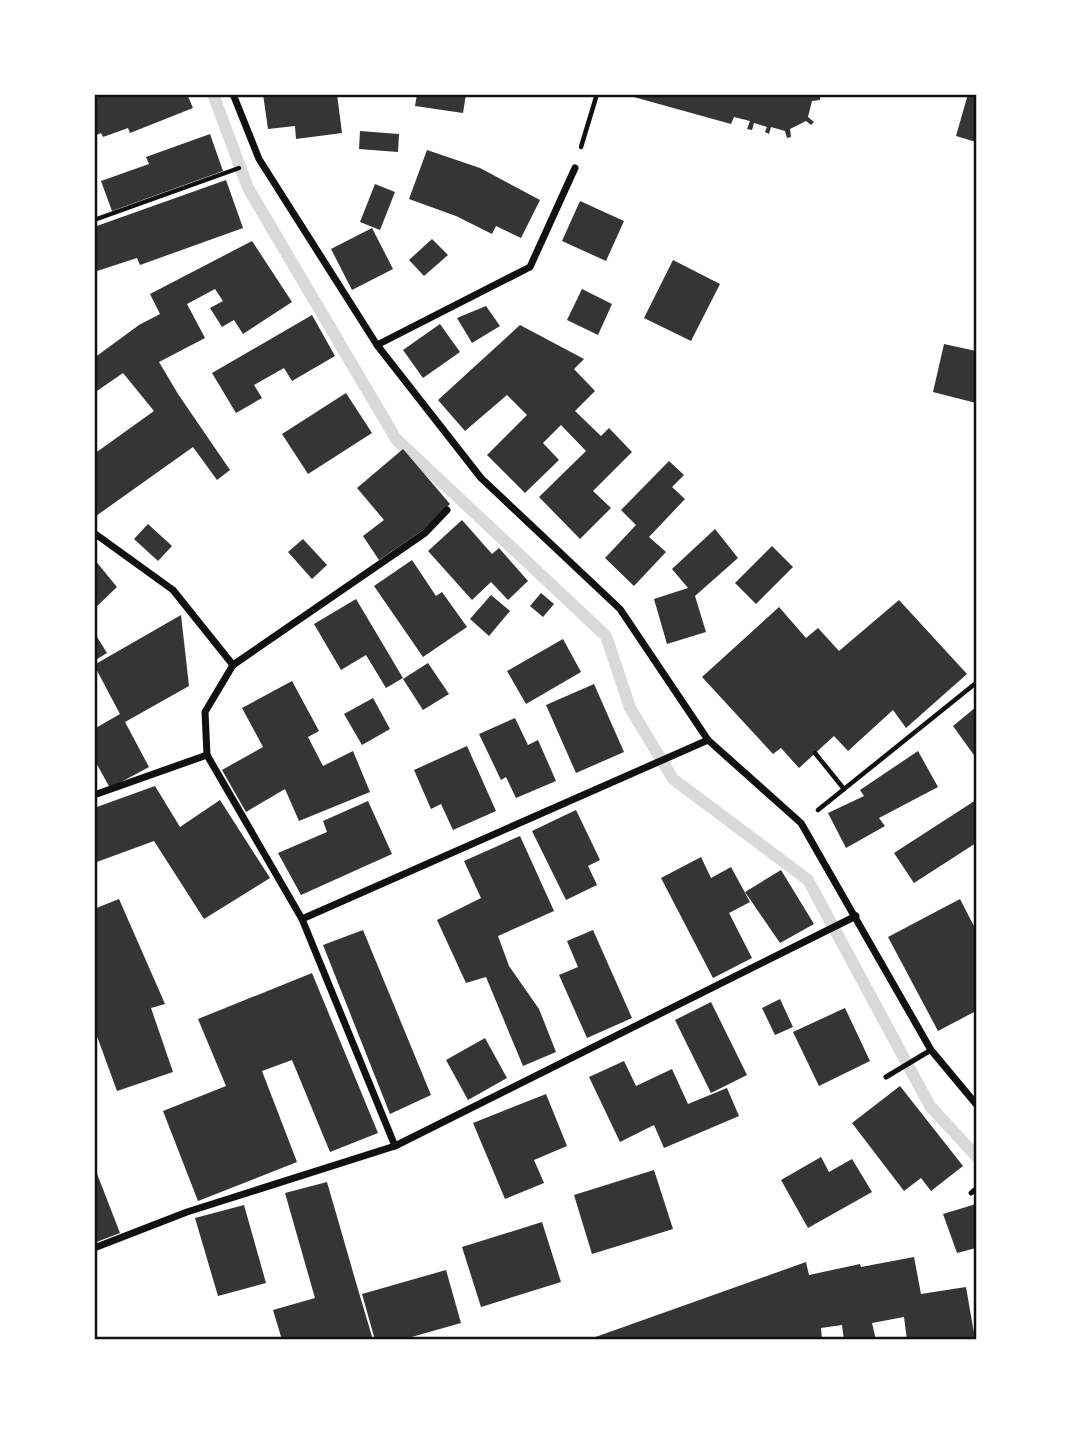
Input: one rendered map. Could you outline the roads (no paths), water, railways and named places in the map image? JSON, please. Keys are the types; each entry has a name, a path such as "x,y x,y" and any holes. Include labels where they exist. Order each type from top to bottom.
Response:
{"street":[{"path":"233,94 259,159 377,345 481,478 620,609 708,740 801,823 931,1050 976,1104"},
{"path":"377,345 530,267 575,168"},
{"path":"395,1146 302,919 207,755 205,712 233,665 425,533 447,510"},
{"path":"94,533 173,590 233,665"},
{"path":"302,919 708,740"},
{"path":"94,795 207,755"},
{"path":"94,1248 187,1212 395,1146 856,916"}],"lane":[{"path":"886,1077 931,1050"}],"waterway":[{"path":"213,94 248,188 396,439 606,636 630,708 673,779 808,880 930,1106 976,1156"}]}
